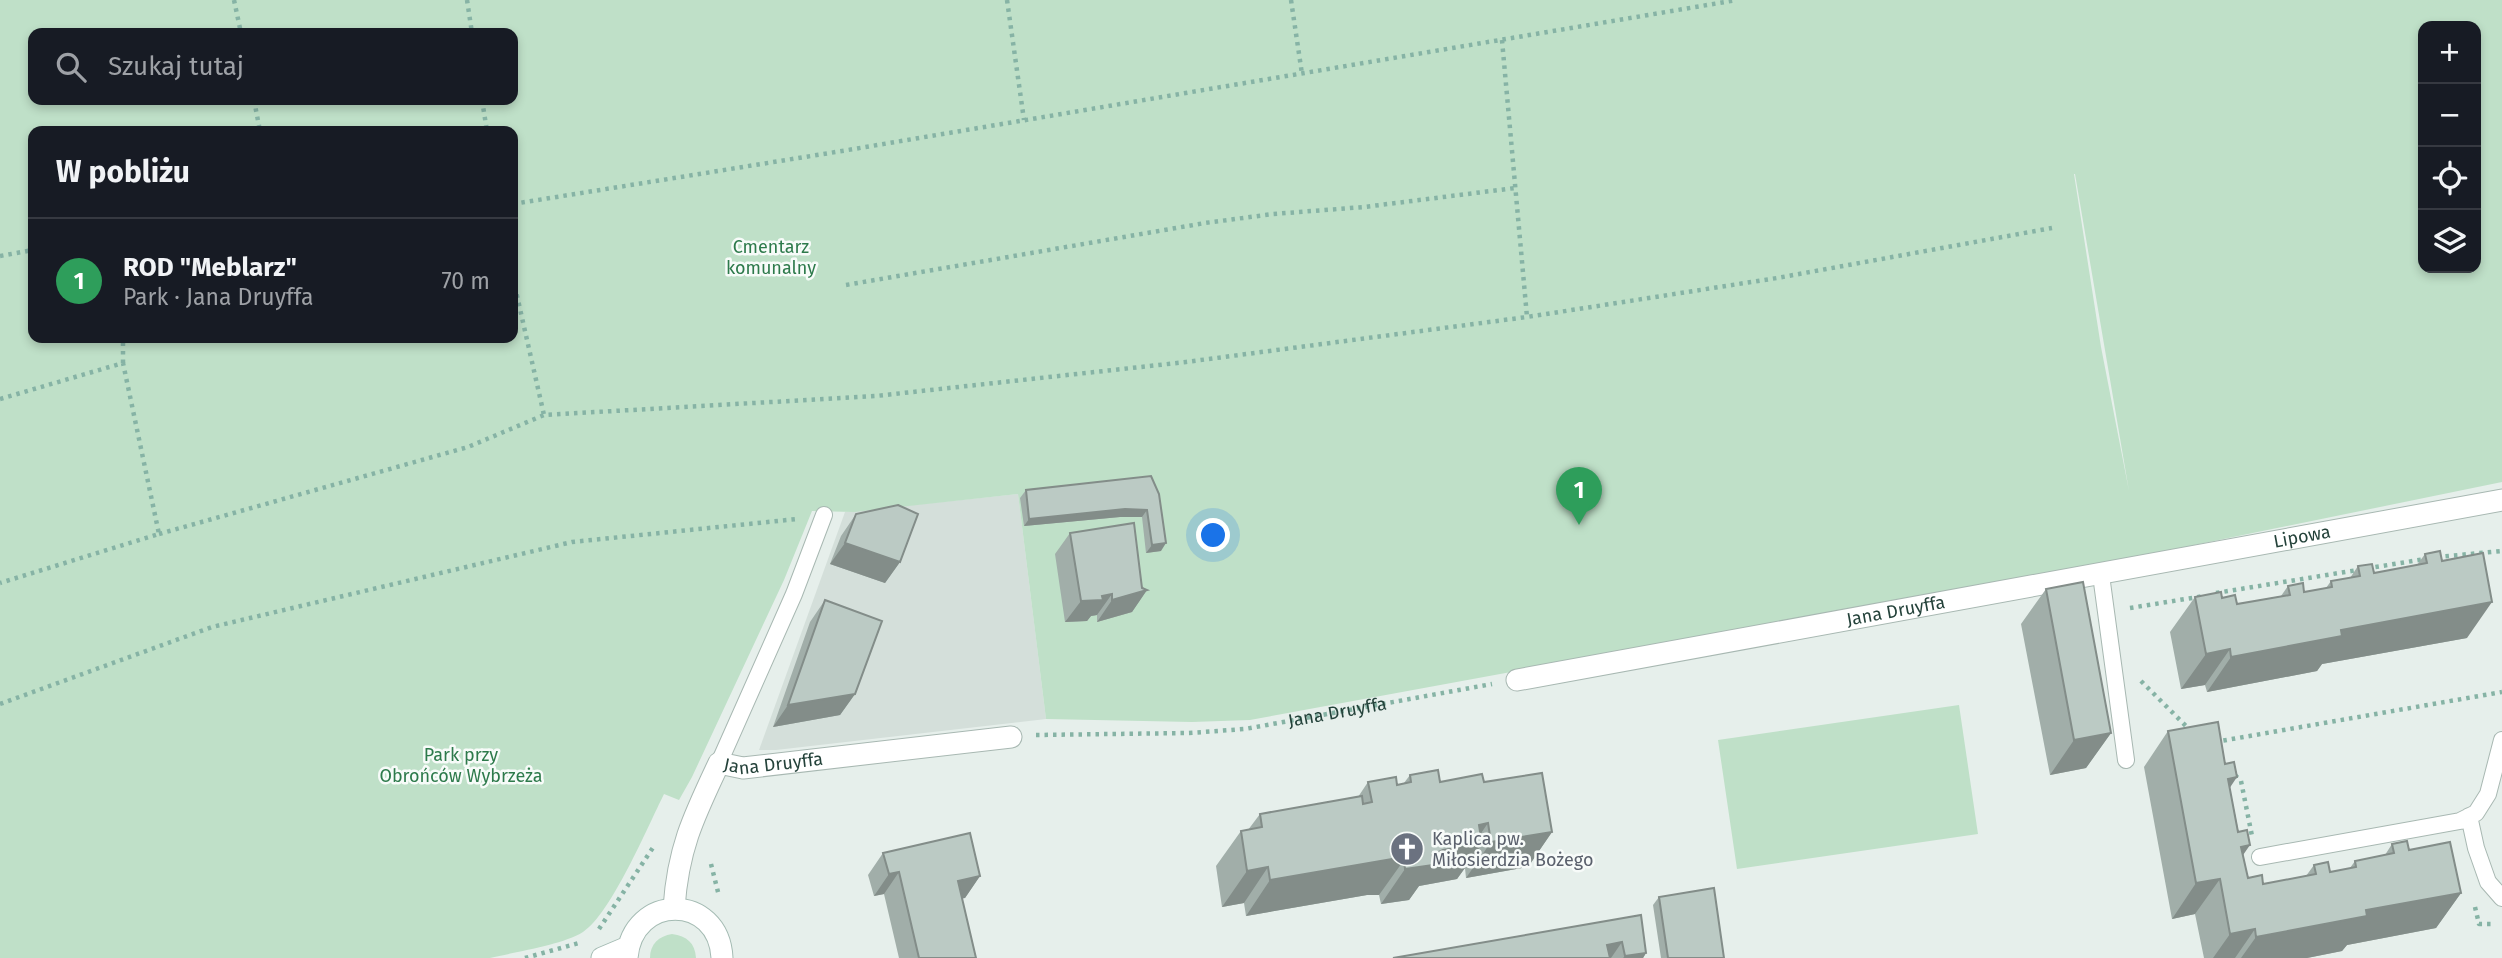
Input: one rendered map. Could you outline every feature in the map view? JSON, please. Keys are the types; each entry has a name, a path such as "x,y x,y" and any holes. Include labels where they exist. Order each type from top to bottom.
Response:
{"street":[{"name":"Lipowa","path":"2101,575 2502,500"},
{"name":"Jana Druyffa","path":"1517,680 2101,575"},
{"name":"Jana Druyffa","path":"674,908 676,873 689,826 719,763 743,768 1011,737"},
{"path":"602,958 627,952 633,932 644,920 658,911 674,908 690,911 704,919 715,930 722,958"}],"lane":[{"path":"719,763 794,594 824,515"},
{"path":"2101,575 2126,761"},
{"path":"2260,857 2460,821 2476,813 2488,794 2502,740"},
{"path":"2469,816 2487,882 2502,898"}],"path":[{"path":"234,0 240,28"},
{"path":"467,0 471,28"},
{"path":"1007,0 1024,120"},
{"path":"1291,0 1302,74"},
{"path":"518,203 1737,0"},
{"path":"1502,40 1527,317"},
{"path":"255,105 259,126"},
{"path":"483,105 486,126"},
{"path":"846,285 1205,223 1515,188"},
{"path":"0,583 159,534 468,447 544,415 876,396 1186,362 1527,317 1777,278 2052,228"},
{"path":"0,256 28,251"},
{"path":"518,300 544,415"},
{"path":"123,343 123,363 159,534"},
{"path":"0,399 123,363"},
{"path":"0,704 212,627 572,542 800,519"},
{"path":"2106,612 2412,560 2502,551"},
{"path":"2111,650 2195,735"},
{"name":"Jana Druyffa","path":"1011,737 1065,733 1189,733 1245,729 1517,680"},
{"path":"2212,743 2502,692"},
{"path":"2232,772 2241,781"},
{"path":"525,958 560,950 580,942 598,930 658,840"},
{"path":"709,857 720,897"},
{"path":"580,942 581,950"}],"shaded area":[{"path":"1018,494 1046,719 759,750 845,512"}],"green space":[{"path":"0,0 2502,0 2502,482 2141,556 1250,720 1192,722 1046,719 1018,494 854,512 812,511 784,580 679,800 664,794 617,889 594,922 574,937 490,958 0,958","holes":["2075,174 2129,491 2101,347"]},
{"path":"1959,705 1978,834 1737,869 1718,740"},
{"path":"672,934 689,941 696,958 650,958 656,942"}],"building":[{"path":"1151,476 1159,494 1166,543 1152,545 1147,510 1125,509 1029,519 1026,490"},
{"path":"898,505 918,514 900,562 845,543 856,514"},
{"path":"1134,523 1142,588 1147,590 1112,600 1112,594 1102,596 1103,600 1081,601 1070,533"},
{"path":"2440,551 2442,561 2483,553 2492,602 2341,630 2342,636 2231,657 2230,649 2206,654 2195,597 2221,592 2222,598 2235,595 2237,604 2290,595 2288,586 2303,583 2304,592 2332,587 2331,581 2360,576 2358,566 2372,564 2374,573 2427,563 2425,554"},
{"path":"2083,582 2111,733 2074,740 2046,589"},
{"path":"825,600 882,621 855,694 788,705"},
{"path":"2218,722 2225,764 2234,762 2237,777 2228,779 2238,832 2247,830 2250,845 2241,847 2248,878 2262,875 2263,884 2316,874 2314,865 2328,862 2330,872 2356,867 2355,861 2394,853 2392,844 2407,841 2409,850 2450,842 2461,893 2366,910 2367,916 2256,937 2255,929 2230,934 2220,879 2196,883 2168,731"},
{"path":"1438,770 1440,782 1482,774 1484,782 1542,773 1552,832 1491,842 1488,823 1479,825 1482,844 1443,850 1432,855 1433,865 1405,869 1404,860 1392,859 1270,880 1268,867 1247,871 1241,831 1262,827 1260,814 1362,796 1363,804 1372,802 1368,782 1396,777 1397,785 1411,782 1410,775"},
{"path":"970,833 980,876 958,881 976,958 919,958 899,872 889,874 883,853"},
{"path":"1714,888 1724,958 1668,958 1659,897"},
{"path":"1641,915 1646,953 1625,956 1622,942 1607,945 1610,958 1393,958"}],"place":[{"name":"ROD \"Meblarz\"","path":"1579,525"},
{"name":"Kaplica pw. Miłosierdzia Bożego","path":"1407,849"}],"park label":[{"name":"Cmentarz komunalny","path":"771,257"},
{"name":"Park przy Obrońców Wybrzeża","path":"461,765"}]}
